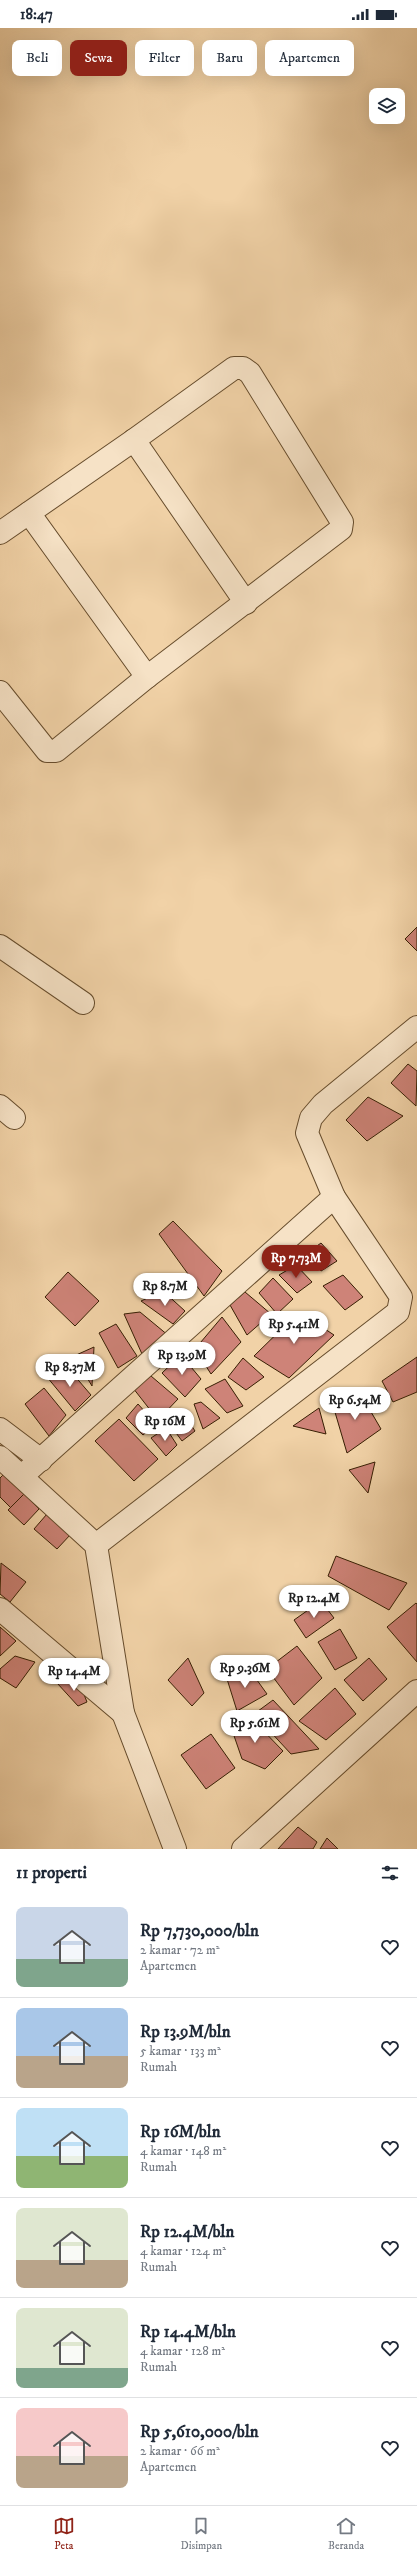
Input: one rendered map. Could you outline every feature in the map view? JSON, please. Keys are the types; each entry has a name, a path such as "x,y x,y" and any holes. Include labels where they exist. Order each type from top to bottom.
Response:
{"street":[{"path":"0,533 134,440 234,368 242,368 250,373 342,522 341,529 246,603 147,677 60,749 50,752 47,751 0,692"},
{"path":"134,440 246,603"},
{"path":"29,513 147,677"},
{"path":"0,946 83,1003"},
{"path":"96,1545 398,1312 401,1297 334,1197 307,1133 311,1118 323,1104 417,1027"},
{"path":"22,1476 334,1197"},
{"path":"0,1429 41,1460"},
{"path":"0,1457 96,1545 123,1714 175,1849"},
{"path":"0,1609 123,1714"},
{"path":"243,1849 417,1691"}],"building":[{"path":"417,927 417,951 405,939"},
{"path":"408,1064 417,1071 416,1106 391,1083"},
{"path":"368,1097 403,1116 367,1141 346,1120"},
{"path":"173,1221 222,1271 204,1296 159,1234"},
{"path":"321,1243 337,1261 321,1271 306,1254"},
{"path":"296,1265 312,1282 297,1293 279,1275"},
{"path":"68,1272 99,1301 75,1326 45,1297"},
{"path":"343,1275 363,1297 345,1310 323,1286"},
{"path":"273,1278 293,1299 277,1314 259,1293"},
{"path":"163,1291 185,1311 173,1324 141,1301"},
{"path":"245,1292 271,1314 247,1335 230,1305"},
{"path":"140,1312 169,1336 142,1354 124,1314"},
{"path":"299,1312 334,1335 289,1378 254,1356"},
{"path":"222,1317 241,1342 211,1374 195,1349"},
{"path":"116,1324 137,1356 118,1368 99,1333"},
{"path":"94,1347 92,1386 74,1356"},
{"path":"181,1355 201,1379 185,1397 162,1373"},
{"path":"417,1357 417,1392 393,1402 382,1381"},
{"path":"243,1358 264,1377 246,1390 228,1377"},
{"path":"67,1367 91,1395 75,1411 47,1377"},
{"path":"151,1376 178,1399 158,1420 133,1388"},
{"path":"225,1379 243,1406 227,1413 205,1389"},
{"path":"44,1388 66,1415 49,1436 25,1404"},
{"path":"360,1393 381,1429 347,1453 332,1402"},
{"path":"201,1402 220,1418 203,1429 194,1404"},
{"path":"138,1404 156,1424 143,1435 126,1418"},
{"path":"319,1408 326,1434 293,1426"},
{"path":"184,1414 195,1431 182,1441 168,1422"},
{"path":"119,1419 158,1459 134,1481 95,1441"},
{"path":"166,1428 177,1445 166,1456 151,1438"},
{"path":"375,1462 368,1493 349,1470"},
{"path":"3,1475 24,1494 11,1508 0,1497 0,1478"},
{"path":"24,1494 39,1509 24,1525 8,1510"},
{"path":"47,1514 71,1534 57,1549 34,1529"},
{"path":"336,1556 407,1583 389,1610 328,1576"},
{"path":"1,1563 26,1582 10,1602 0,1594"},
{"path":"321,1601 334,1618 306,1638 294,1620"},
{"path":"416,1603 417,1604 417,1662 387,1627"},
{"path":"0,1627 16,1641 0,1656"},
{"path":"340,1629 357,1658 335,1670 318,1642"},
{"path":"297,1646 322,1678 294,1705 267,1669"},
{"path":"15,1656 35,1662 16,1688 0,1678 0,1669"},
{"path":"188,1658 204,1693 192,1706 168,1680"},
{"path":"369,1658 387,1679 363,1701 344,1680"},
{"path":"249,1669 267,1694 237,1711 227,1679"},
{"path":"79,1682 87,1702 78,1706 57,1683"},
{"path":"335,1688 356,1714 326,1740 299,1721"},
{"path":"273,1700 319,1749 291,1754 254,1714"},
{"path":"252,1719 283,1751 265,1769 242,1759 231,1727"},
{"path":"211,1734 235,1768 206,1789 181,1755"},
{"path":"298,1827 317,1842 313,1849 278,1849"},
{"path":"327,1838 338,1849 320,1849"}]}
